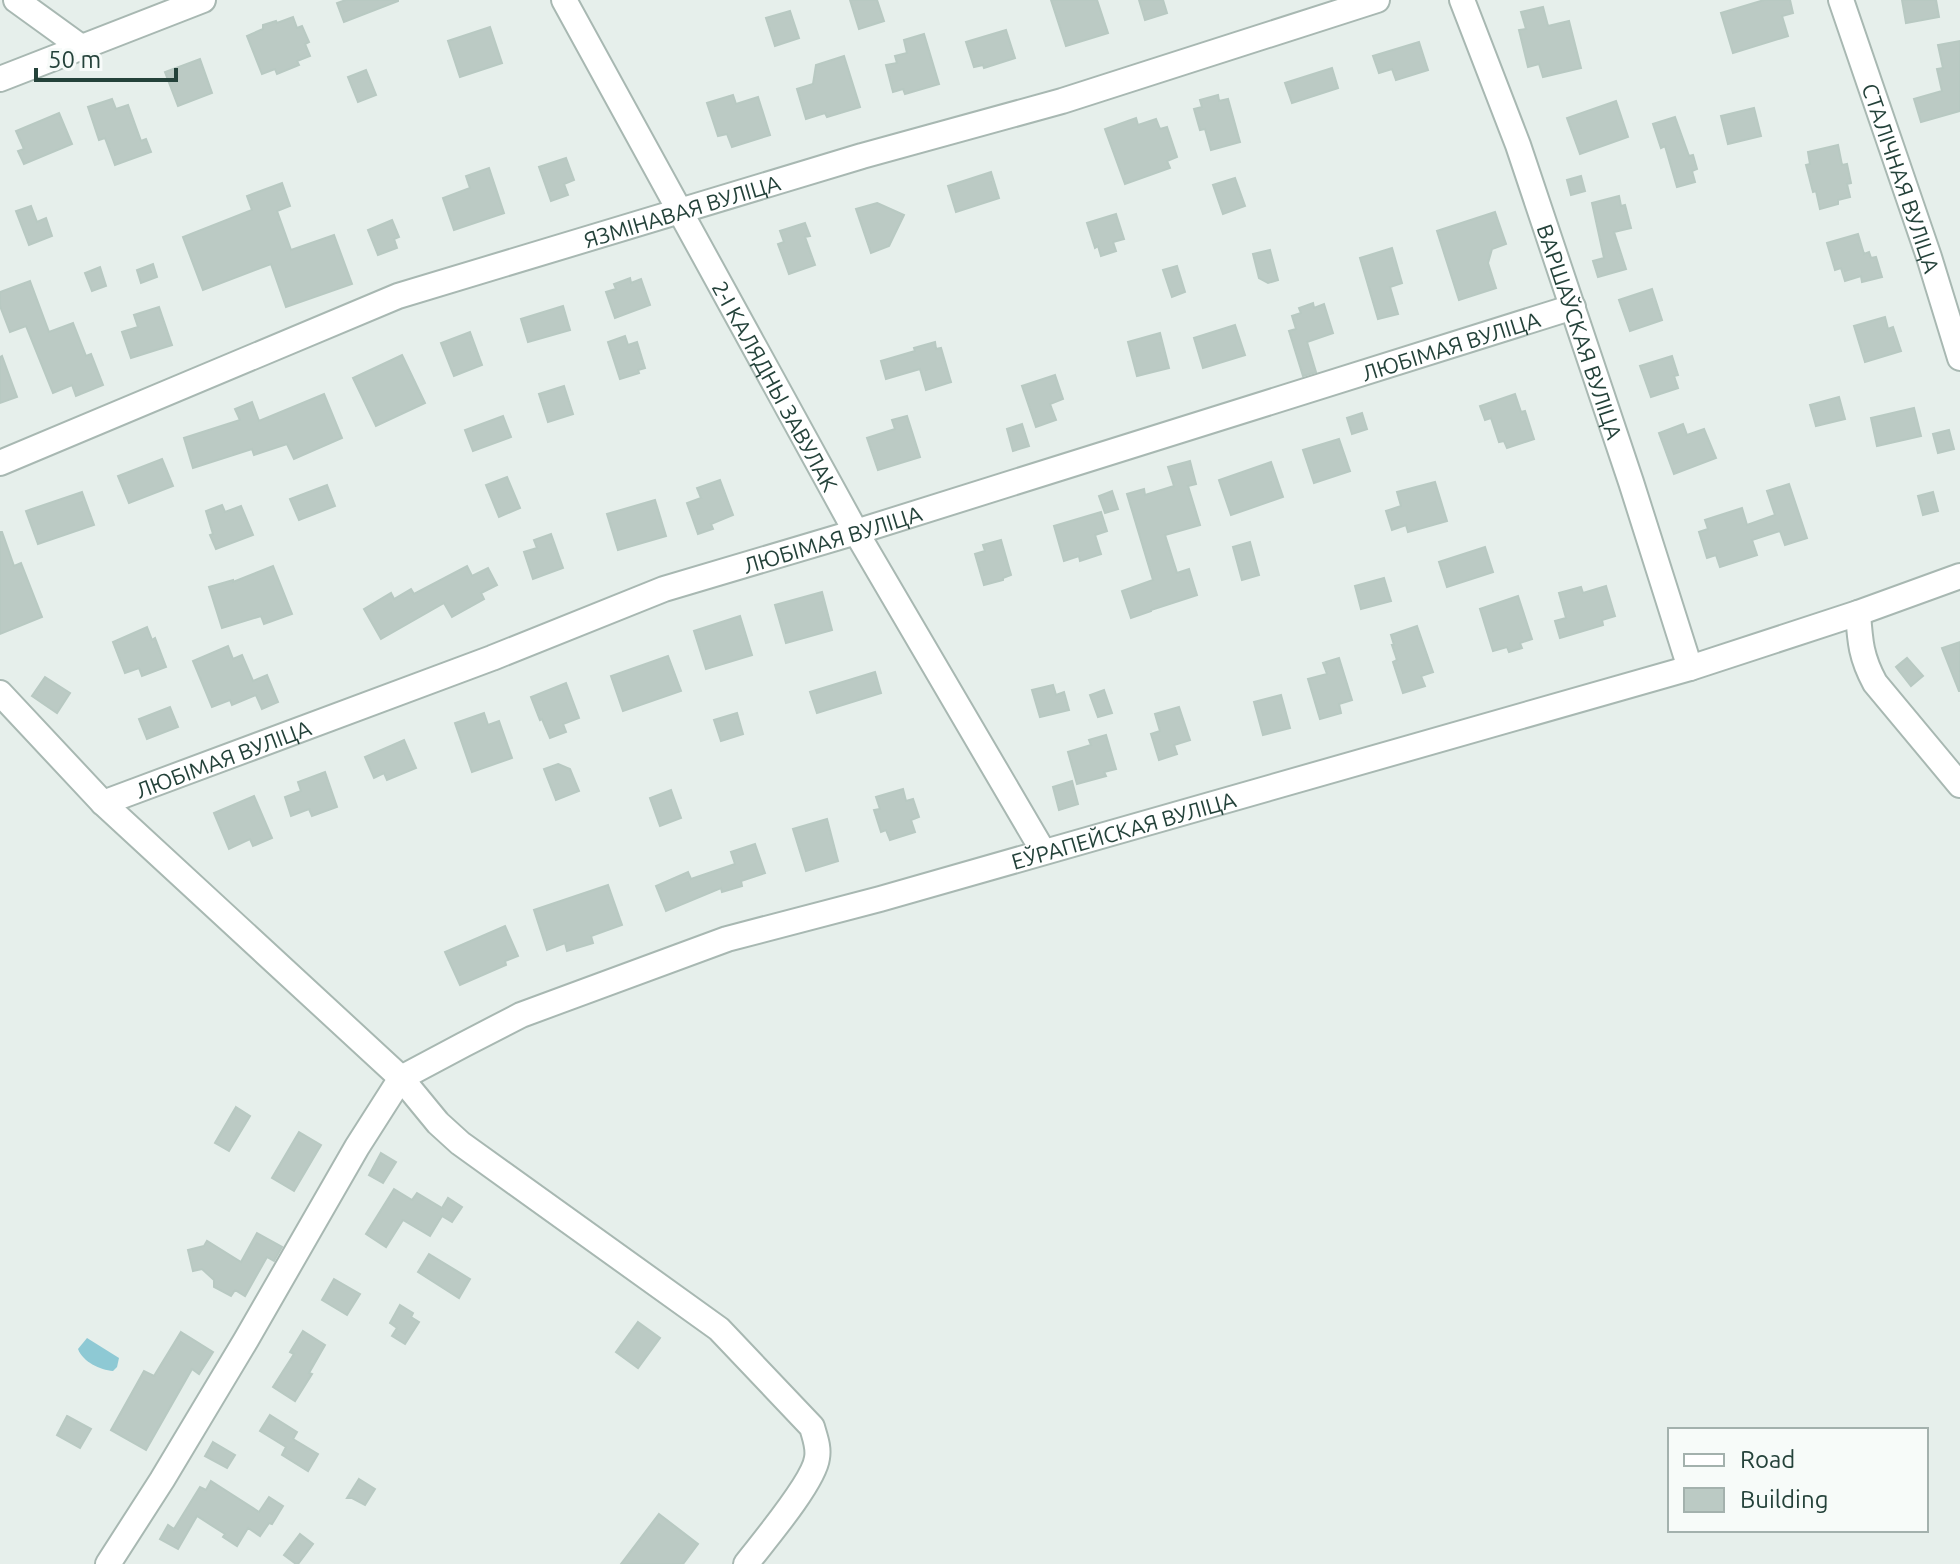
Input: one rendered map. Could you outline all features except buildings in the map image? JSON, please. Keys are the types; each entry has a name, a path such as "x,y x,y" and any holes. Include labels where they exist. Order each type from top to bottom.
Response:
{"street":[{"path":"16,0 81,47"},
{"path":"0,79 203,0"},
{"name":"2-І КАЛЯДНЫ ЗАВУЛАК","path":"564,0 856,532 1043,851"},
{"name":"ЯЗМІНАВАЯ ВУЛІЦА","path":"0,463 398,296 862,156 1062,101 1377,0"},
{"name":"ВАРШАЎСКАЯ ВУЛІЦА","path":"1462,0 1518,145 1690,668"},
{"name":"СТАЛІЧНАЯ ВУЛІЦА","path":"1841,0 1929,257 1960,358"},
{"name":"ЛЮБІМАЯ ВУЛІЦА","path":"103,803 492,658 664,589 856,532 1573,307"},
{"name":"ЕЎРАПЕЙСКАЯ ВУЛІЦА","path":"401,1078 521,1015 727,939 880,899 1690,668 1960,576"},
{"path":"1858,613 1861,651 1875,683 1960,785"},
{"path":"0,693 103,803 401,1078 438,1123 460,1143 719,1329 812,1427 818,1445 817,1461 809,1479 746,1564"},
{"path":"108,1564 246,1340 357,1147 401,1078"}],"water":[{"path":"87,1338 119,1358 113,1371 92,1364 80,1354 78,1349"}]}
